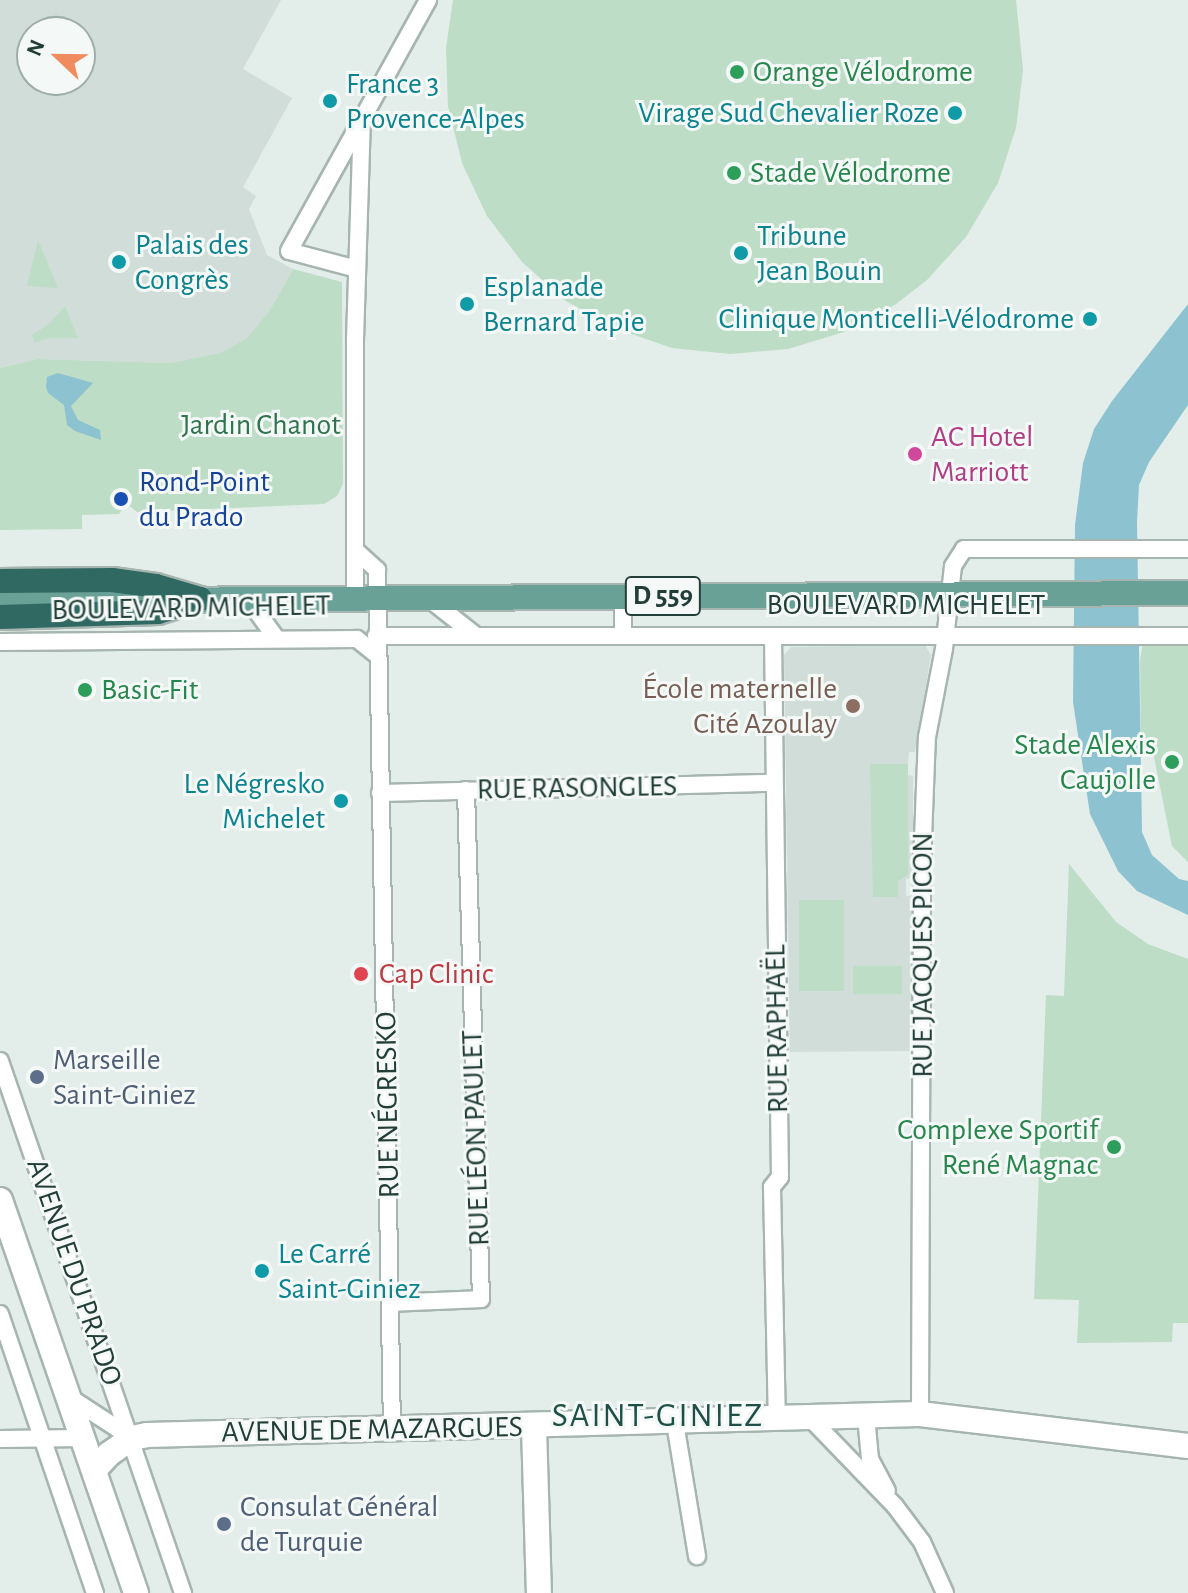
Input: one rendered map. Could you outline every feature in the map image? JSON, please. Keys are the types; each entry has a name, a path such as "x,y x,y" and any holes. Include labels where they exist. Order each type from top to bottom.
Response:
{"highway":[{"path":"0,581 112,580 156,586 200,599"},
{"path":"0,617 158,612 200,599"}],"main road":[{"name":"BOULEVARD MICHELET","path":"0,601 1188,593"},
{"name":"BOULEVARD MICHELET","path":"0,629 159,622 180,616 200,599"}],"street":[{"path":"362,121 357,269 289,251 428,0"},
{"name":"RUE NÉGRESKO","path":"357,269 355,550 377,570 366,599 376,636 377,655 392,1431"},
{"name":"BOULEVARD MICHELET","path":"950,594 953,566 964,549 1188,549"},
{"name":"RUE JACQUES PICON","path":"920,1414 922,865 927,737 946,637 950,594"},
{"path":"623,596 623,636"},
{"path":"428,598 475,635"},
{"path":"248,599 276,638"},
{"name":"BOULEVARD MICHELET","path":"376,636 1188,636"},
{"name":"RUE RAPHAËL","path":"773,637 780,1177 772,1187 777,1419"},
{"name":"BOULEVARD MICHELET","path":"0,642 357,639 377,655"},
{"name":"RUE RASONGLES","path":"380,793 774,783"},
{"name":"RUE LÉON PAULET","path":"391,1303 481,1299 466,790"},
{"name":"AVENUE DU PRADO","path":"0,1061 183,1593"},
{"name":"AVENUE DU PRADO","path":"0,1200 95,1469 135,1593"},
{"path":"0,1314 95,1593"},
{"name":"AVENUE DU PRADO","path":"69,1397 132,1438"},
{"name":"AVENUE DE MAZARGUES","path":"132,1438 920,1414 1188,1446"},
{"path":"864,1463 866,1416"},
{"path":"810,1418 864,1463 922,1542 945,1593"},
{"path":"675,1423 697,1556"},
{"path":"534,1427 539,1593"},
{"path":"0,1439 84,1438"},
{"path":"95,1469 109,1454 132,1438"}],"shaded area":[{"path":"0,0 281,0 243,69 292,98 243,187 256,196 249,209 267,255 293,269 270,310 247,338 220,353 170,363 38,359 0,368"},
{"path":"925,645 931,655 915,752 909,752 908,764 908,775 913,776 913,878 906,879 906,896 913,896 913,1051 790,1052 784,655 791,647"}],"green space":[{"name":"Stade Vélodrome","path":"453,0 1016,0 1023,70 1016,128 998,183 966,237 927,280 896,304 844,332 788,349 730,354 672,348 617,329 566,301 522,262 487,216 462,163 448,106 446,48"},
{"path":"38,240 58,288 27,286"},
{"name":"Jardin Chanot","path":"293,269 342,282 343,484 337,496 324,504 137,512 126,503 119,514 82,515 82,529 0,530 0,368 38,359 170,363 220,353 247,338 270,310"},
{"path":"65,306 78,338 48,338 35,343 32,335 49,324"},
{"name":"Stade Alexis Caujolle","path":"1143,643 1188,643 1188,862 1172,846 1153,752 1141,750 1140,660"},
{"path":"870,764 908,764 908,875 898,881 898,897 873,897"},
{"name":"Complexe Sportif René Magnac","path":"1069,864 1116,922 1148,944 1188,959 1188,1323 1173,1323 1172,1342 1077,1343 1079,1300 1034,1299 1046,995 1064,996"},
{"path":"799,900 844,900 844,991 799,991"},
{"path":"853,966 902,966 902,994 853,994"}],"water":[{"path":"1188,304 1188,405 1149,462 1139,485 1137,522 1142,832 1152,855 1179,879 1188,881 1188,915 1137,891 1118,871 1090,814 1073,702 1075,525 1083,463 1094,429 1112,401"},
{"path":"58,373 93,383 71,406 78,420 100,430 101,440 67,425 64,405 48,393 46,387 47,377"}],"place":[{"name":"Orange Vélodrome","path":"737,72"},
{"name":"France 3 Provence-Alpes","path":"330,101"},
{"name":"Virage Sud Chevalier Roze","path":"955,113"},
{"name":"Stade Vélodrome","path":"734,173"},
{"name":"Tribune Jean Bouin","path":"741,253"},
{"name":"Palais des Congrès","path":"119,262"},
{"name":"Esplanade Bernard Tapie","path":"467,304"},
{"name":"Clinique Monticelli-Vélodrome","path":"1090,319"},
{"name":"AC Hotel Marriott","path":"915,454"},
{"name":"Rond-Point du Prado","path":"121,499"},
{"name":"Basic-Fit","path":"85,690"},
{"name":"École maternelle Cité Azoulay","path":"853,706"},
{"name":"Stade Alexis Caujolle","path":"1172,762"},
{"name":"Le Négresko Michelet","path":"341,801"},
{"name":"Cap Clinic","path":"361,974"},
{"name":"Marseille Saint-Giniez","path":"37,1077"},
{"name":"Complexe Sportif René Magnac","path":"1114,1147"},
{"name":"Le Carré Saint-Giniez","path":"262,1271"},
{"name":"Consulat Général de Turquie","path":"224,1524"}],"district":[{"name":"SAINT-GINIEZ","path":"658,1417"}]}
